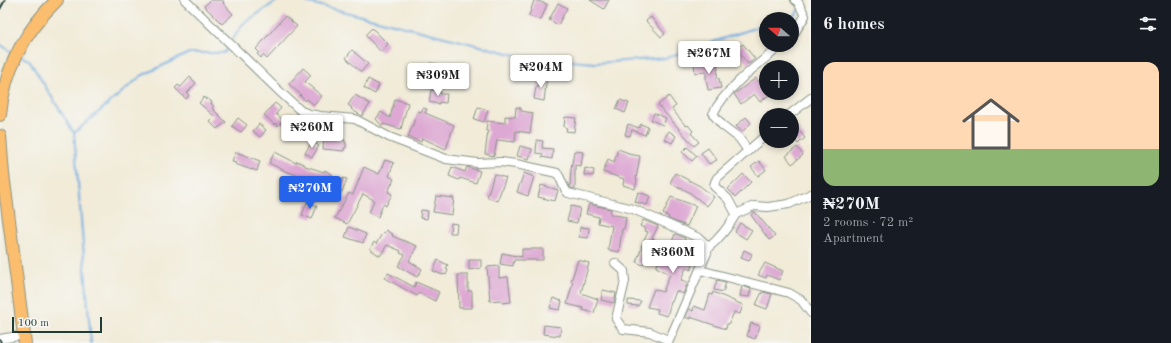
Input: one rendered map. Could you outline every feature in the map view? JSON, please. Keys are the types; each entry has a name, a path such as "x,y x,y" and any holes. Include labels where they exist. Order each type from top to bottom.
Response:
{"highway":[{"path":"0,115 5,87 17,54 35,25 57,0"},
{"path":"0,136 3,174 25,339"}],"street":[{"path":"185,0 278,90 301,110 309,114 355,119 389,137 446,159 478,163 501,162 557,173 568,193 633,209 699,238 708,248"},
{"path":"795,0 798,2 805,16 799,26"},
{"path":"748,151 739,138 722,125 713,114 718,104 737,84 774,52"},
{"path":"798,108 811,98"},
{"path":"736,214 728,199 717,190 714,184 717,178 759,141"},
{"path":"615,263 624,271 624,281 616,319 623,329 650,332 668,342 700,270 708,248 725,232 736,214 754,206 768,207 789,204 811,194"},
{"path":"700,270 789,293 801,300 811,313"},
{"path":"0,339 25,339"}],"building":[{"path":"211,0 222,0 233,14 222,24 204,6"},
{"path":"534,0 547,4 541,20 529,16"},
{"path":"590,0 609,0 604,9"},
{"path":"558,3 567,8 558,25 549,20"},
{"path":"285,16 297,26 267,59 263,55 261,58 257,54 259,52 256,49"},
{"path":"651,17 665,34 661,37 646,21"},
{"path":"372,28 388,44 381,52 365,35"},
{"path":"743,44 755,59 748,64 736,49"},
{"path":"352,50 368,64 361,72 346,58"},
{"path":"701,61 701,64 718,65 717,78 719,78 721,88 708,90 706,72 695,73 694,62"},
{"path":"430,63 438,64 437,68 450,69 449,80 435,78 433,89 417,86 419,75 428,77"},
{"path":"303,68 311,75 305,82 322,96 314,105 307,99 306,101 300,96 301,95 289,84"},
{"path":"539,76 547,76 544,101 534,99 536,87 538,87"},
{"path":"190,77 196,83 187,93 189,95 186,99 175,88 178,85 181,87"},
{"path":"756,78 759,82 759,100 763,100 760,102 754,94 741,104 734,94"},
{"path":"368,79 379,85 375,94 364,88"},
{"path":"431,90 441,92 440,94 447,94 446,103 439,102 439,104 429,102"},
{"path":"355,95 370,104 362,116 351,109 352,108 348,105"},
{"path":"669,96 676,106 672,109 685,125 688,125 693,131 691,133 699,142 694,146 658,105"},
{"path":"204,97 206,100 207,98 212,102 211,104 214,106 212,108 226,122 217,129 209,121 214,116 199,103"},
{"path":"395,99 408,103 401,129 383,124 382,126 376,119 381,112 390,118"},
{"path":"620,100 629,103 625,113 616,109"},
{"path":"275,103 281,108 276,114 283,120 286,117 291,121 287,127 281,122 278,126 276,123 275,125 264,115"},
{"path":"478,107 488,110 484,122 474,119"},
{"path":"516,107 521,108 521,111 533,113 530,133 516,131 515,142 497,140 494,156 485,154 488,131 486,131 487,121 505,123 505,116 515,117"},
{"path":"423,108 427,109 425,113 454,125 446,149 422,138 421,142 408,137 418,111 421,112"},
{"path":"654,113 666,118 663,125 651,120"},
{"path":"565,117 576,118 574,132 566,131 567,128 564,127"},
{"path":"746,117 751,123 742,132 736,126"},
{"path":"238,118 247,125 241,132 232,126"},
{"path":"259,124 266,130 260,137 253,131"},
{"path":"628,124 639,128 641,124 648,127 645,135 632,130 630,136 625,135"},
{"path":"669,131 676,136 672,143 664,139"},
{"path":"799,131 805,138 799,143"},
{"path":"324,138 345,140 346,148 344,148 344,151 323,149"},
{"path":"537,140 543,141 542,148 553,149 552,159 542,157 543,154 536,153"},
{"path":"312,141 319,146 312,157 305,153"},
{"path":"520,146 532,149 529,159 517,156"},
{"path":"687,147 697,156 692,161 682,152"},
{"path":"708,148 717,160 709,164 701,153"},
{"path":"796,148 798,148 803,155 792,164 786,156"},
{"path":"618,149 629,153 628,154 640,156 635,189 623,185 624,179 603,172 608,159 614,162"},
{"path":"574,151 583,152 581,166 575,165 575,189 571,188 569,185"},
{"path":"236,152 260,161 257,171 235,164 236,162 232,161"},
{"path":"275,152 296,163 297,161 305,166 324,172 325,170 333,175 323,196 307,189 311,178 285,171 269,163"},
{"path":"385,160 394,163 389,176 394,179 388,192 392,194 386,206 383,204 378,217 369,213 374,200 363,194 347,224 335,218 349,193 353,195 364,167 379,174"},
{"path":"759,161 766,170 758,176 751,167"},
{"path":"452,167 465,172 467,167 480,171 476,183 460,178 459,180 449,176"},
{"path":"585,168 594,170 593,176 584,175"},
{"path":"524,173 534,177 528,196 517,192"},
{"path":"675,173 700,186 714,197 707,206 689,192 670,183"},
{"path":"494,174 506,178 497,201 487,197"},
{"path":"743,174 751,182 736,197 728,189"},
{"path":"343,178 347,179 342,192 338,191"},
{"path":"541,185 558,190 555,201 538,197"},
{"path":"638,192 650,196 647,205 635,202"},
{"path":"436,196 454,198 452,215 433,212"},
{"path":"671,197 696,206 687,226 668,219 669,217 663,214"},
{"path":"307,202 317,206 312,219 302,215"},
{"path":"589,204 611,209 610,214 626,217 624,229 622,229 619,252 608,250 612,226 598,223 599,217 586,214"},
{"path":"571,206 580,208 577,223 567,221"},
{"path":"421,210 428,211 427,219 420,218"},
{"path":"755,212 775,236 769,240 751,215"},
{"path":"643,220 658,226 652,239 655,240 643,265 636,262 648,232 640,226"},
{"path":"451,223 457,224 456,233 450,233"},
{"path":"740,223 752,230 746,239 735,232"},
{"path":"349,227 366,234 363,243 345,237"},
{"path":"580,227 589,228 588,238 579,237"},
{"path":"386,230 393,235 392,236 417,246 409,261 422,269 417,277 398,266 405,255 400,253 401,251 387,245 380,256 370,249 374,242 376,244 383,232 384,233"},
{"path":"675,234 685,238 684,240 695,245 690,257 695,259 691,270 686,268 681,280 688,282 683,294 676,291 667,316 657,313 658,309 647,307 654,289 663,292 670,274 656,267 663,254 664,255 667,249 669,250"},
{"path":"522,249 543,249 543,260 514,260 513,266 500,264 502,253 522,257"},
{"path":"744,250 752,254 749,261 741,258"},
{"path":"438,260 448,265 446,275 433,271"},
{"path":"469,260 481,260 481,268 469,270"},
{"path":"578,260 589,263 581,293 598,299 594,313 583,310 583,308 567,304 573,282 571,281"},
{"path":"765,263 783,271 779,280 767,275 766,278 758,275"},
{"path":"499,266 499,278 508,277 511,302 502,303 501,300 490,301 487,267"},
{"path":"388,273 414,287 416,282 439,292 435,301 419,293 417,296 385,278"},
{"path":"458,275 468,275 468,291 472,291 472,308 459,308"},
{"path":"717,280 726,282 723,292 714,290"},
{"path":"742,286 751,289 749,297 740,296"},
{"path":"603,290 616,293 614,303 601,300"},
{"path":"713,292 743,305 740,314 734,312 729,324 727,324 726,329 690,317 690,319 685,317 689,309 693,311 694,306 705,310 710,294 712,295"},
{"path":"762,292 772,294 767,309 756,305"},
{"path":"553,298 562,301 560,310 550,308"},
{"path":"628,300 641,301 638,306 628,305"},
{"path":"751,323 760,326 755,339 747,336"},
{"path":"544,325 561,327 560,336 543,334"}],"waterway":[{"path":"233,39 243,24 278,0"},
{"path":"298,0 524,57 595,63 666,58 759,26"},
{"path":"0,44 11,52"},
{"path":"74,133 141,76 189,53 224,53 227,49"},
{"path":"22,57 29,60 74,133 91,343"}],"railway":[{"path":"0,9 5,0"}]}
